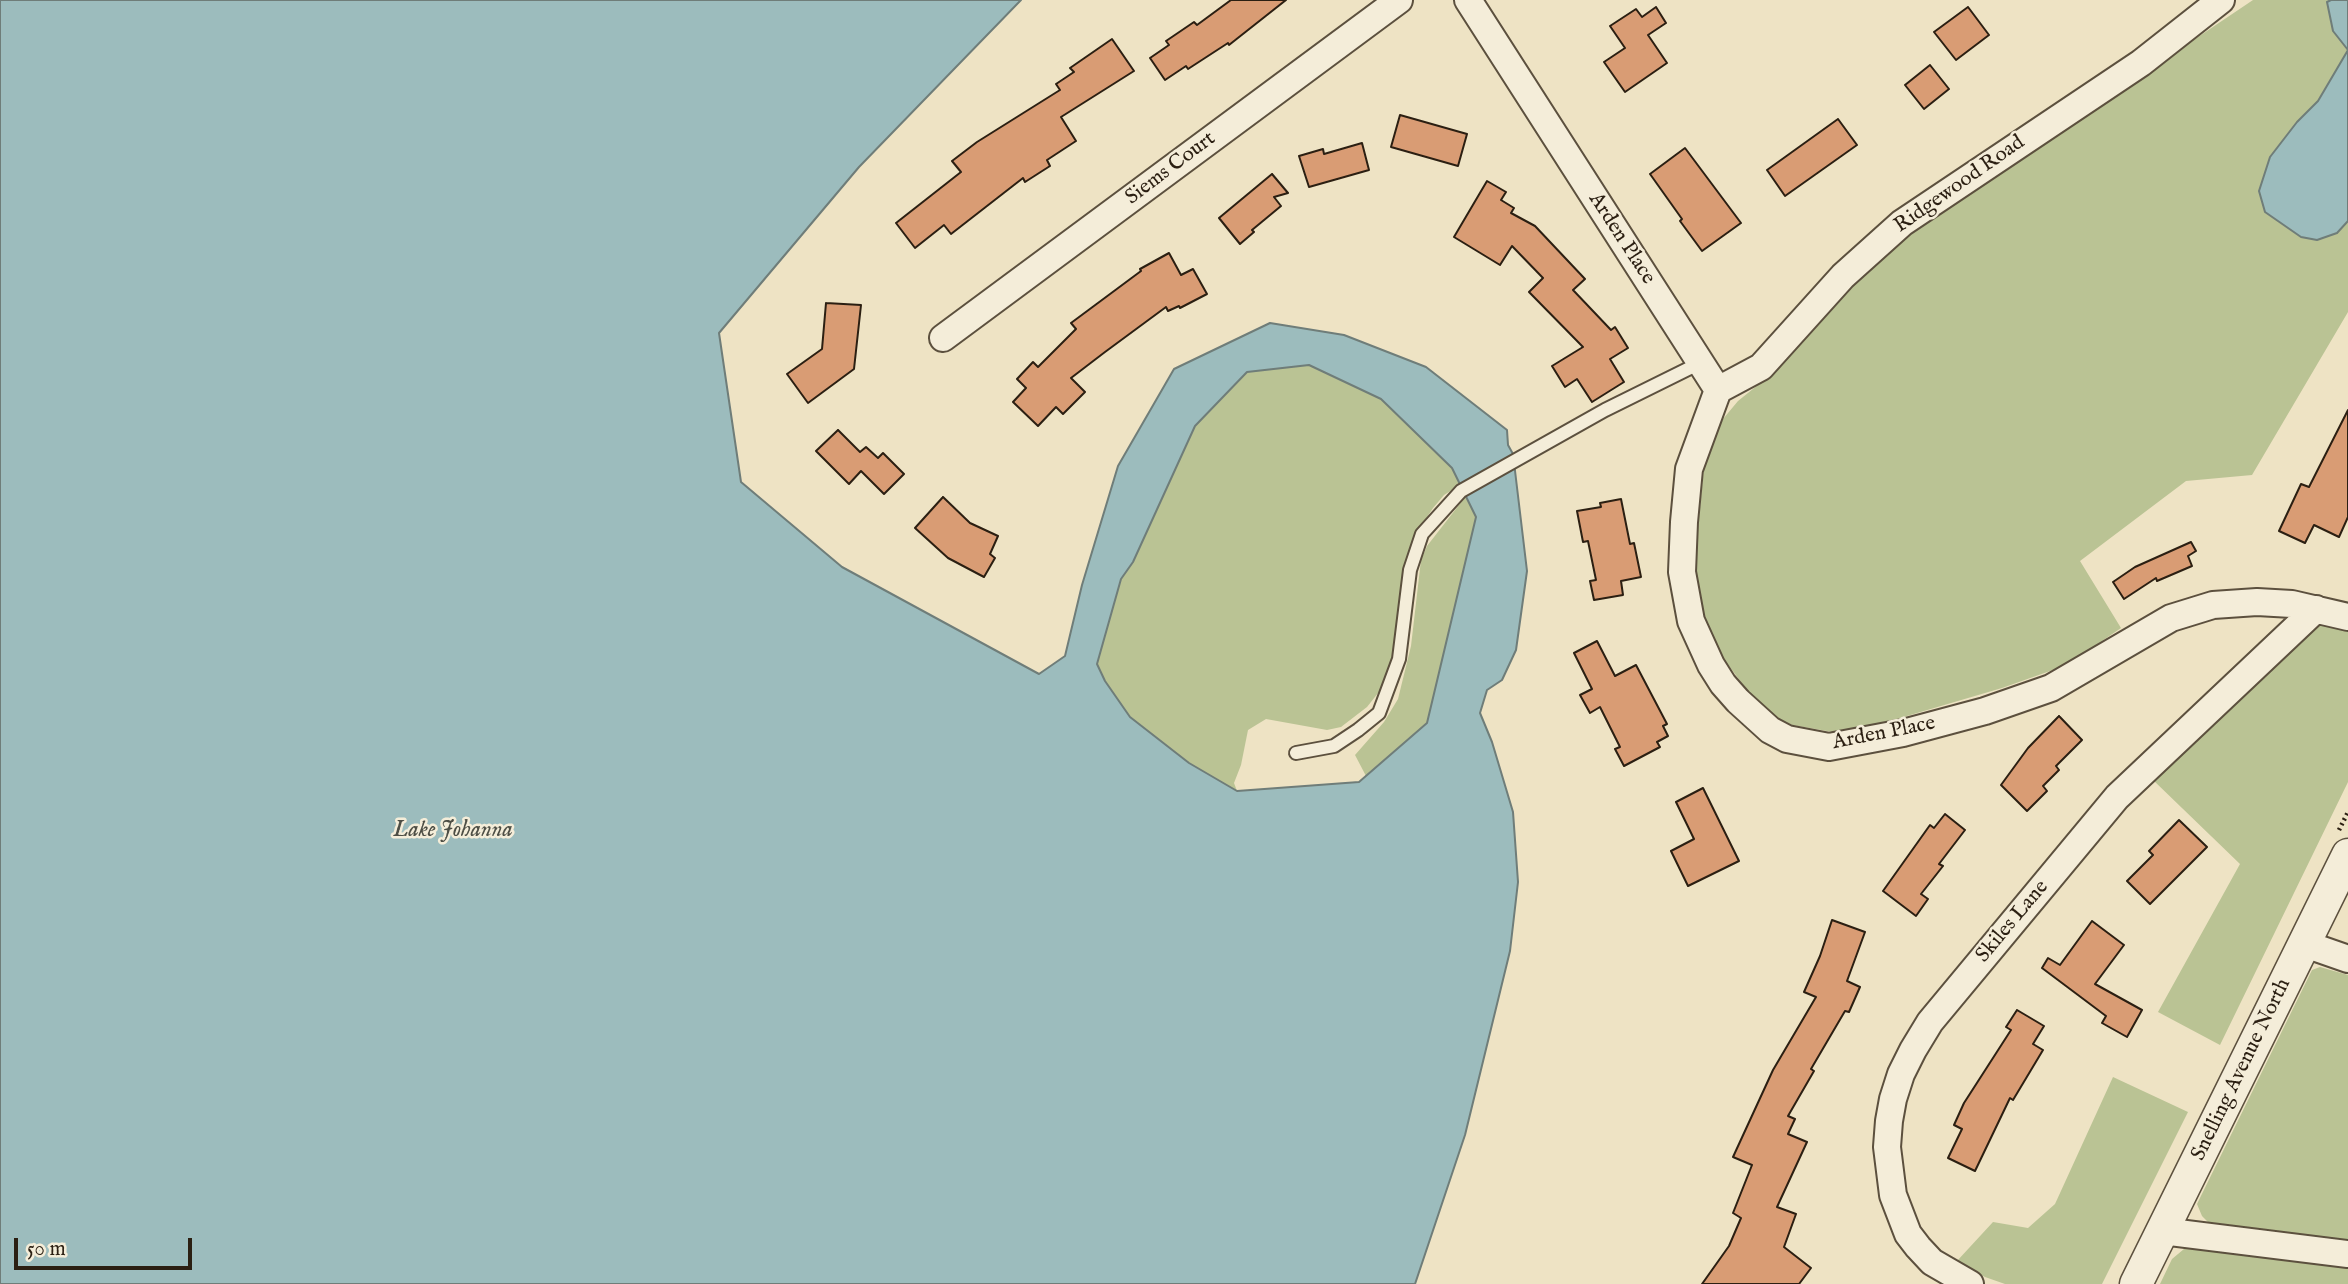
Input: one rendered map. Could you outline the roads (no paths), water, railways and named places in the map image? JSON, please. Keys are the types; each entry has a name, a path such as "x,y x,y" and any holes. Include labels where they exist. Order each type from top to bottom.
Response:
{"street":[{"name":"Siems Court","path":"943,338 1399,0"},
{"name":"Arden Place","path":"1468,0 1718,390 1689,469 1682,572 1691,621 1723,684 1752,715 1787,739 1829,747 1903,733 1985,711 2051,688 2171,618 2213,605 2292,604 2348,617"},
{"name":"Ridgewood Road","path":"1718,390 1760,367 1843,276 1902,223 2141,63 2221,0"},
{"name":"Skiles Lane","path":"1970,1284 1932,1262 1918,1247 1908,1234 1893,1195 1887,1147 1889,1121 1901,1074 1913,1049 1930,1022 2117,797 2316,609"},
{"name":"Snelling Avenue North","path":"2136,1284 2348,855"},
{"path":"2305,944 2348,959"},
{"path":"2162,1231 2348,1254"}],"lane":[{"path":"1296,753 1334,746 1378,713 1399,659 1410,570 1422,534 1461,491 1605,410 1700,363"}],"water":[{"name":"Lake Johanna","path":"0,0 1021,0 859,167 719,333 741,482 842,567 1039,674 1065,656 1082,585 1118,466 1174,369 1270,323 1344,335 1426,367 1507,430 1508,445 1513,454 1527,571 1516,650 1502,680 1487,690 1480,713 1492,742 1513,812 1518,882 1510,951 1465,1135 1415,1284 0,1284","holes":["1309,365 1381,399 1452,468 1476,517 1427,723 1359,782 1237,791 1189,763 1130,717 1105,681 1097,664 1121,579 1133,562 1195,426 1247,372"]},
{"path":"2348,0 2348,50 2333,31 2327,2"},
{"path":"2348,50 2348,221 2337,233 2317,240 2301,237 2265,212 2259,191 2270,157 2297,122 2318,101"}]}
